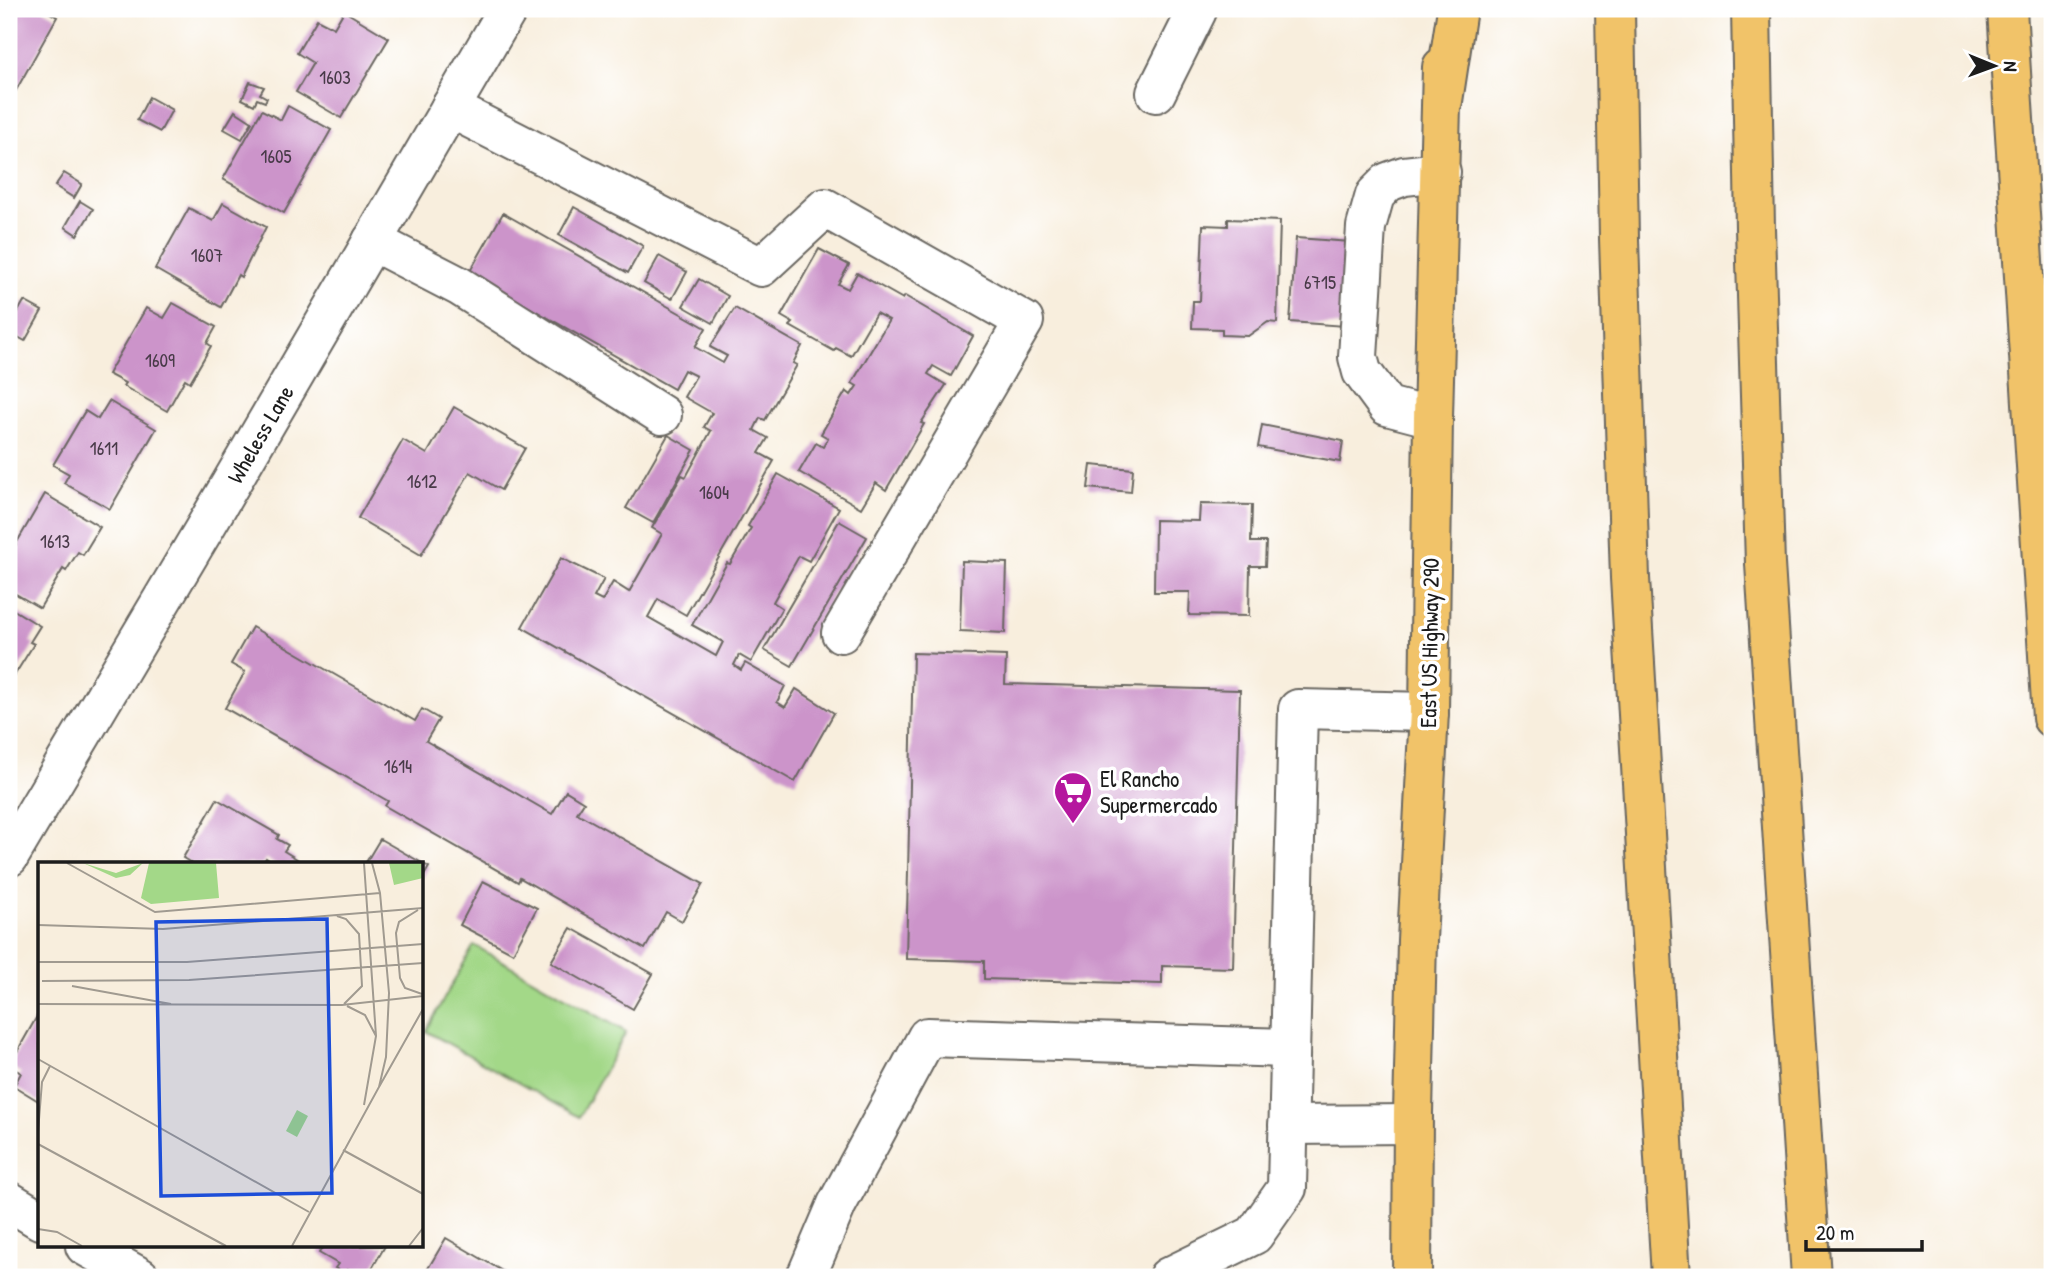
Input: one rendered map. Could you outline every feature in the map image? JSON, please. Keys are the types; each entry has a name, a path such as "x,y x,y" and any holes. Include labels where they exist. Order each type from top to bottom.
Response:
{"main road":[{"name":"East US Highway 290","path":"1412,1277 1412,1124 1417,940 1429,712 1433,418 1443,101 1441,9"},
{"path":"1443,101 1457,9"},
{"path":"1615,9 1630,578 1671,1277"},
{"path":"1751,9 1765,564 1811,1277"},
{"path":"2007,9 2046,533 2052,718"}],"street":[{"name":"Wheless Lane","path":"9,857 508,9"},
{"path":"1156,93 1197,11 1192,9"},
{"path":"450,108 761,267 825,208 1024,321 842,633"},
{"path":"1433,418 1387,406 1362,372 1358,357 1366,226 1375,195 1388,182 1404,176 1441,172"},
{"path":"372,242 459,286 662,415"},
{"path":"1168,1277 1254,1235 1287,1188 1298,709 1429,712"},
{"path":"806,1277 837,1205 927,1037 1290,1048"},
{"path":"1289,1125 1412,1124"},
{"path":"9,1201 38,1219"},
{"path":"95,1260 140,1277"}],"green space":[{"path":"474,945 626,1032 579,1117 426,1031"}],"building":[{"path":"9,9 43,9 57,17 9,103"},
{"path":"344,11 389,38 341,118 296,92 313,63 297,53 317,19 334,28"},
{"path":"250,82 264,87 260,94 267,98 265,102 257,99 254,105 242,99"},
{"path":"149,97 172,110 160,132 137,120"},
{"path":"288,106 331,130 284,213 223,179 262,110 281,120"},
{"path":"235,111 252,122 242,139 224,129"},
{"path":"64,173 82,184 74,198 55,186"},
{"path":"80,201 93,209 77,235 65,227"},
{"path":"223,203 266,227 241,277 238,275 221,307 155,269 189,208 213,221"},
{"path":"574,207 643,246 628,273 559,235"},
{"path":"503,213 706,328 695,347 723,363 727,356 710,347 735,308 802,346 793,363 797,365 765,420 760,418 754,430 768,438 759,453 774,461 686,615 658,599 648,617 716,656 723,642 692,625 727,563 730,564 751,528 748,526 778,474 839,508 809,561 799,556 773,602 782,608 751,662 739,655 734,665 741,670 745,663 785,686 777,702 785,707 796,689 834,713 795,782 522,627 561,558 604,579 594,597 602,601 613,582 629,592 662,534 652,528 682,475 686,477 711,431 704,427 712,413 684,397 696,376 684,370 674,389 469,273"},
{"path":"1228,219 1280,221 1277,323 1268,322 1248,336 1222,335 1222,329 1192,328 1193,301 1200,301 1203,225 1228,226"},
{"path":"1296,238 1351,242 1345,326 1290,322"},
{"path":"819,249 849,265 838,284 848,289 857,273 903,299 905,296 973,336 951,376 933,366 928,374 946,385 921,423 924,424 886,490 876,483 861,508 799,472 816,443 823,447 828,438 821,434 846,391 851,395 857,386 852,383 889,320 876,313 851,356 836,348 834,351 790,326 793,323 781,316"},
{"path":"659,256 687,272 672,299 644,283"},
{"path":"699,279 728,296 713,323 683,306"},
{"path":"24,301 42,311 25,341 9,332"},
{"path":"173,303 216,327 207,343 211,346 190,382 185,379 167,411 123,386 125,383 108,374 146,308 164,318"},
{"path":"109,401 156,429 110,509 64,483 69,474 53,465 85,411 98,419"},
{"path":"454,407 525,448 501,490 470,472 421,555 358,518 403,440 427,454"},
{"path":"1262,425 1343,441 1340,462 1258,447"},
{"path":"668,435 694,450 653,523 626,508"},
{"path":"1091,465 1133,469 1131,492 1088,488"},
{"path":"45,494 100,527 83,555 78,552 66,571 63,569 40,608 9,590 9,556"},
{"path":"1200,504 1252,505 1251,542 1266,542 1265,566 1250,566 1249,616 1189,615 1190,592 1154,592 1155,520 1199,521"},
{"path":"839,521 867,537 792,666 764,650"},
{"path":"962,561 1007,563 1005,633 960,631"},
{"path":"9,607 40,626 30,642 34,644 9,680"},
{"path":"252,627 415,721 422,709 439,719 426,741 552,814 566,791 584,802 577,813 703,884 682,921 666,912 645,949 520,878 518,882 385,806 388,801 225,708 245,672 231,664"},
{"name":"El Rancho Supermercado","path":"913,653 1006,656 1005,684 1240,690 1233,968 1162,966 1162,984 984,979 984,961 906,959"},
{"path":"217,799 279,835 277,839 288,845 284,851 297,859 295,862 271,862 266,858 263,862 190,862 183,858"},
{"path":"380,839 420,862 366,862"},
{"path":"483,881 537,908 513,953 460,925"},
{"path":"571,928 653,974 633,1009 551,962"},
{"path":"38,1015 38,1101 14,1086 21,1073 9,1066"},
{"path":"446,1238 504,1272 501,1277 423,1277"},
{"path":"322,1248 384,1248 367,1277 348,1270 346,1275 335,1268 338,1264 319,1253"}],"place":[{"name":"El Rancho Supermercado","path":"1073,825"}]}
